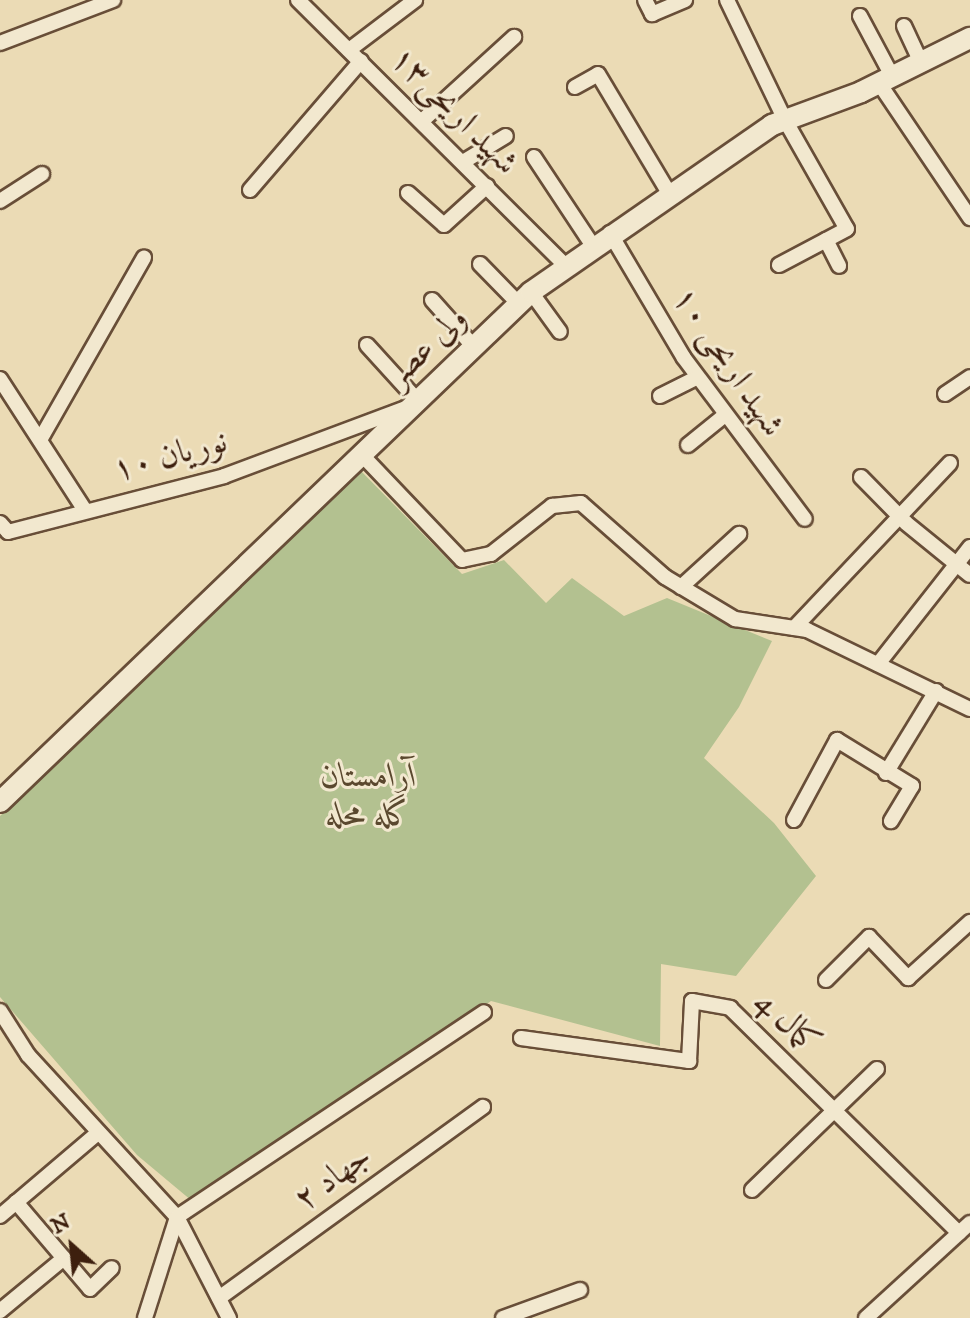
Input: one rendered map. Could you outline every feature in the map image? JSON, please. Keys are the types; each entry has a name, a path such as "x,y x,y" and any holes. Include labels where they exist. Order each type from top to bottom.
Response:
{"main road":[{"name":"ولی عصر","path":"0,802 525,298 610,233 785,120 968,43"}],"street":[{"path":"0,43 113,0"},
{"name":"شهید اریحی۱۳","path":"298,0 566,266"},
{"path":"349,50 415,0"},
{"path":"645,0 652,14 685,0"},
{"path":"727,0 785,120 847,229 779,265"},
{"path":"860,16 886,80 970,218"},
{"path":"904,26 921,62"},
{"path":"422,121 514,37"},
{"path":"250,190 361,61"},
{"path":"575,87 598,74 669,193"},
{"path":"463,162 506,136"},
{"path":"534,157 593,246"},
{"path":"0,201 42,174"},
{"path":"408,193 444,225 487,186"},
{"name":"شهید اریحی ۱۰","path":"610,233 698,377 805,519"},
{"path":"826,240 839,266"},
{"path":"40,440 144,258"},
{"path":"480,264 525,298 560,332"},
{"path":"432,300 474,347"},
{"path":"367,345 416,403"},
{"path":"660,396 698,377"},
{"path":"945,394 970,377"},
{"name":"نوریان ۱۰","path":"0,379 84,509 224,476 416,403"},
{"path":"688,445 725,415"},
{"path":"362,455 462,560 491,554 552,506 581,503 681,587 735,619 794,628 878,664 970,709"},
{"path":"794,628 950,463"},
{"path":"861,477 898,515 970,575"},
{"path":"0,523 8,532 84,509"},
{"path":"681,587 739,534"},
{"path":"878,664 970,547"},
{"path":"886,773 936,691"},
{"path":"794,820 837,740 886,773 912,786 891,821"},
{"path":"826,980 869,937 908,978 970,922"},
{"name":"کمال 4","path":"521,1038 689,1061 692,1001 730,1008 833,1108 965,1228"},
{"path":"145,1318 177,1217 484,1012"},
{"path":"3,1019 28,1055 177,1217 229,1318"},
{"path":"752,1190 833,1108 877,1069"},
{"name":"جهاد ۲","path":"219,1298 483,1107"},
{"path":"0,1216 98,1133"},
{"path":"16,1202 90,1289 112,1268"},
{"path":"866,1318 965,1228"},
{"path":"0,1311 64,1258"},
{"path":"503,1318 580,1290"}],"green space":[{"name":"آرامستان گله محله","path":"361,471 462,574 504,560 546,603 572,578 624,616 667,598 772,641 739,707 704,758 774,823 816,876 736,976 661,964 660,1046 491,1001 198,1206 137,1155 0,997 0,816"}]}
